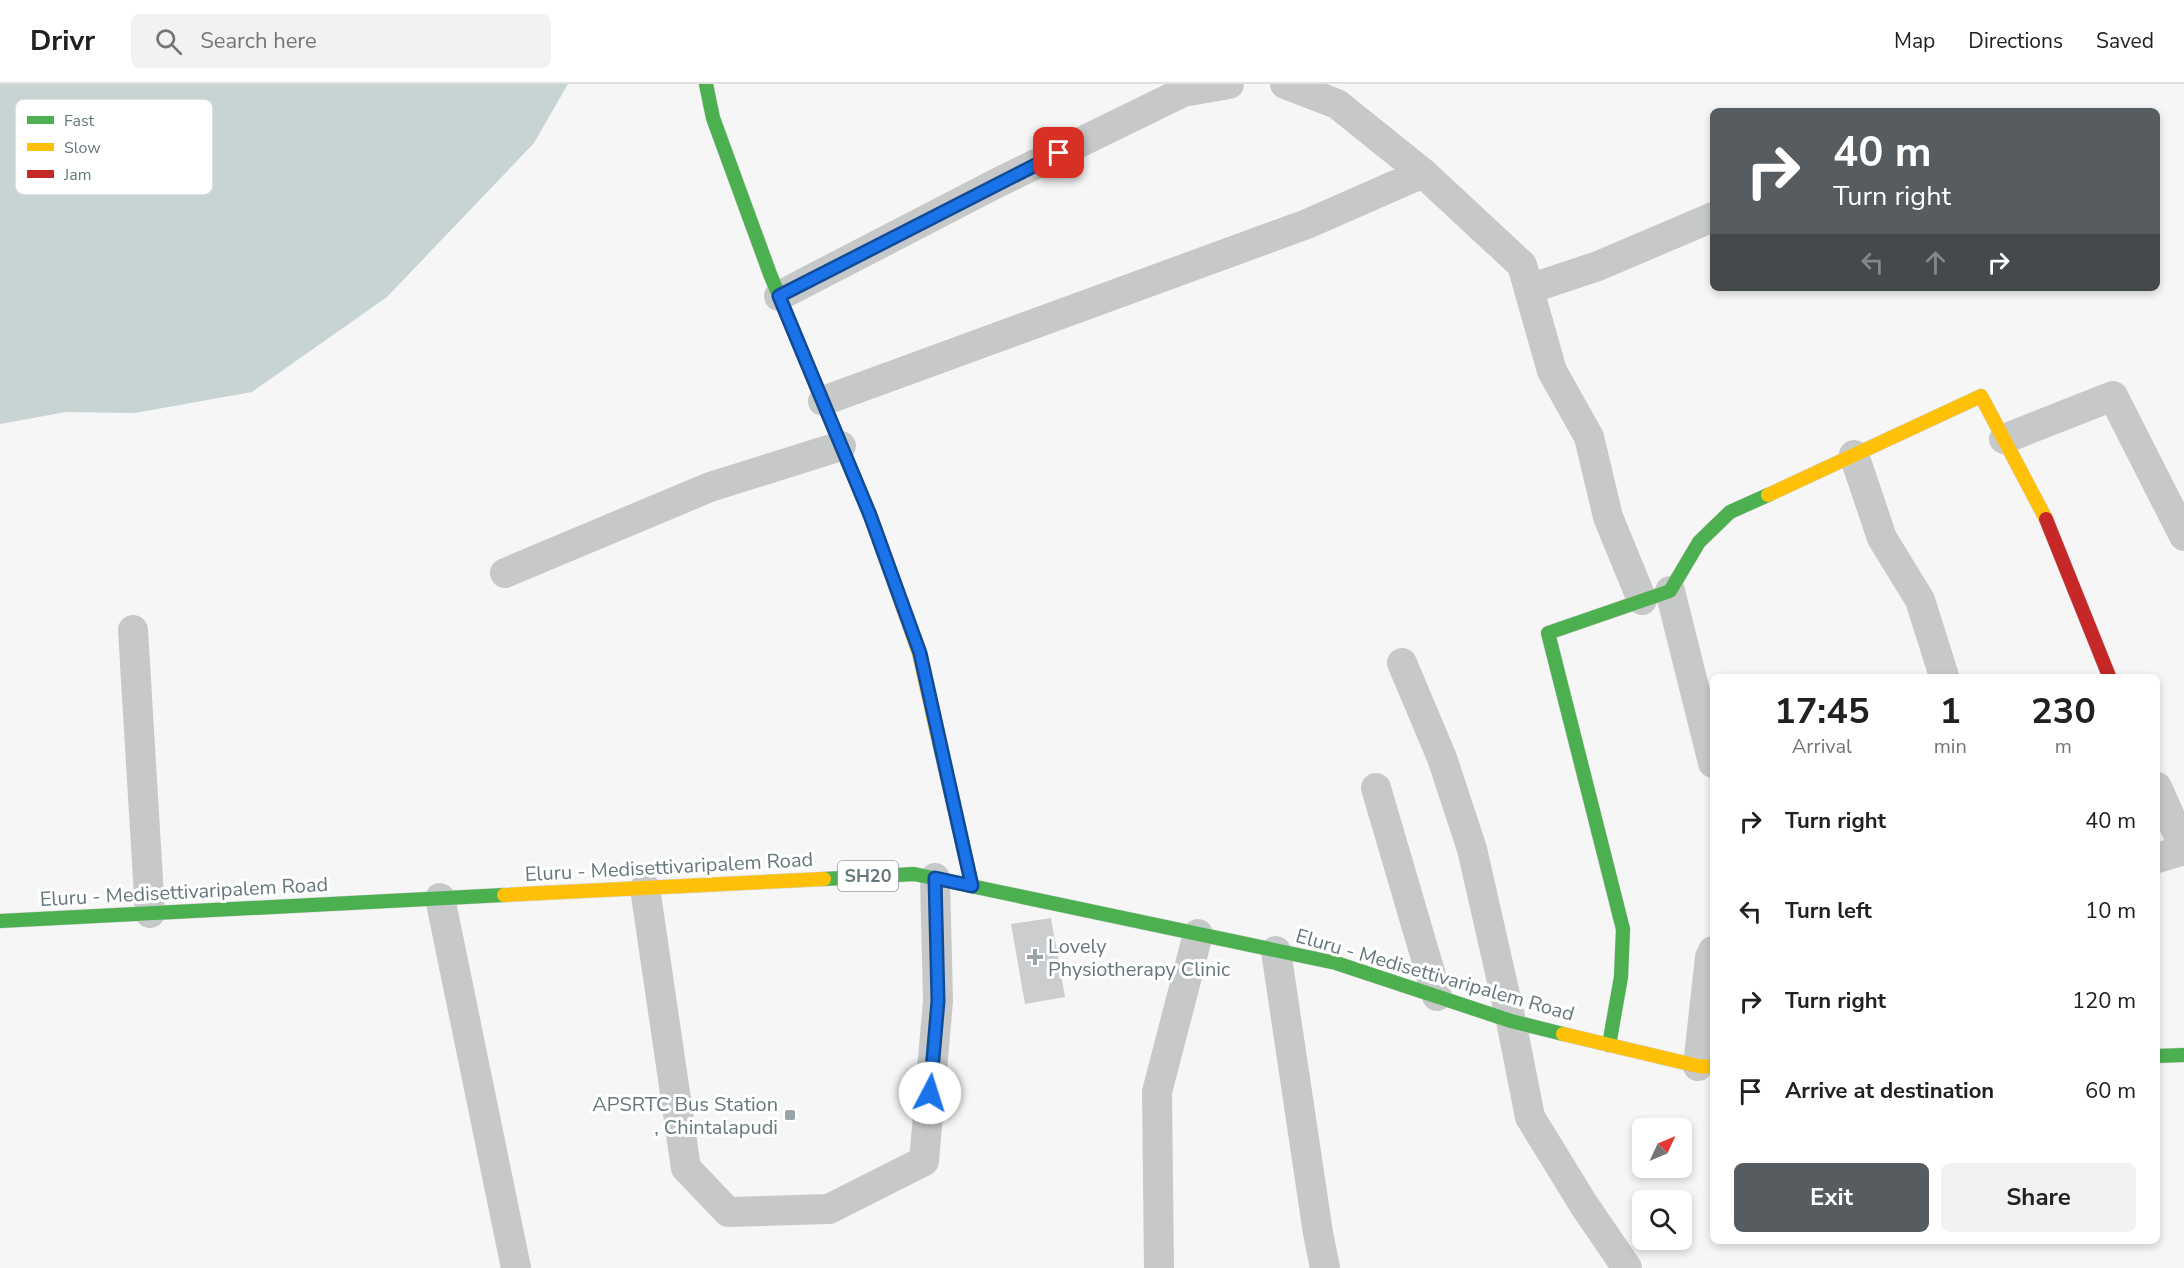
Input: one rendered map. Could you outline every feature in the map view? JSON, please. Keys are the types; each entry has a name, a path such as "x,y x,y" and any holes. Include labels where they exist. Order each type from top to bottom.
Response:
{"street":[{"path":"706,84 713,118 779,296 870,515 920,653 972,886"},
{"path":"779,296 997,183 1183,92 1229,84"},
{"path":"1285,84 1337,105 1423,172 1522,266 1552,371 1589,437 1608,517 1656,596 1710,754"},
{"path":"823,401 1307,225 1423,172"},
{"path":"1529,289 1598,266 1710,218"},
{"path":"1609,1045 1621,977 1623,929 1548,633 1656,596 1699,543 1730,512 1981,396 2049,525 2108,674"},
{"path":"2004,439 2113,396 2184,536"},
{"path":"506,573 710,487 841,446"},
{"path":"1854,455 1882,538 1920,600 1943,674"},
{"path":"133,630 150,913"},
{"path":"1402,663 1442,758 1472,849 1530,1117 1584,1205 1627,1268"},
{"path":"1376,788 1437,996"},
{"path":"2160,794 2184,849 2160,857"},
{"name":"Eluru - Medisettivaripalem Road","path":"0,921 914,874 1336,963 1511,1021 1705,1067"},
{"path":"645,888 686,1168 728,1212 829,1209 924,1161 938,1001 935,878"},
{"path":"440,898 516,1268"},
{"path":"1159,1268 1157,1092 1198,934"},
{"path":"1276,951 1318,1233 1326,1268"},
{"path":"1705,1067 1710,957"},
{"path":"2160,1056 2184,1055"}],"shaded area":[{"path":"0,84 568,84 534,143 387,297 252,392 135,413 66,412 0,424"}],"building":[{"path":"1051,918 1065,997 1025,1004 1011,924"}],"traffic: fast":[{"path":"706,84 713,118 770,274 841,446"},
{"path":"1609,1045 1621,977 1623,929 1548,633 1670,591 1699,542 1730,512 1768,495"},
{"path":"939,742 972,886"},
{"path":"824,879 914,874 1336,963 1511,1021 1563,1034"},
{"path":"0,921 504,895"},
{"path":"2160,1056 2184,1055"}],"traffic: slow":[{"path":"1768,495 1981,396 2046,519"},
{"path":"841,446 870,515 919,653 939,742"},
{"path":"504,895 824,879"},
{"path":"1563,1034 1698,1066 1710,1067"}],"traffic: jam":[{"path":"2046,519 2108,674"}],"place":[{"name":"Lovely Physiotherapy Clinic","path":"1035,957"},
{"name":"APSRTC Bus Station , Chintalapudi","path":"790,1115"}],"route":[{"path":"930,1093 938,1001 935,878 972,886 920,653 870,515 779,296 1059,153"}]}
